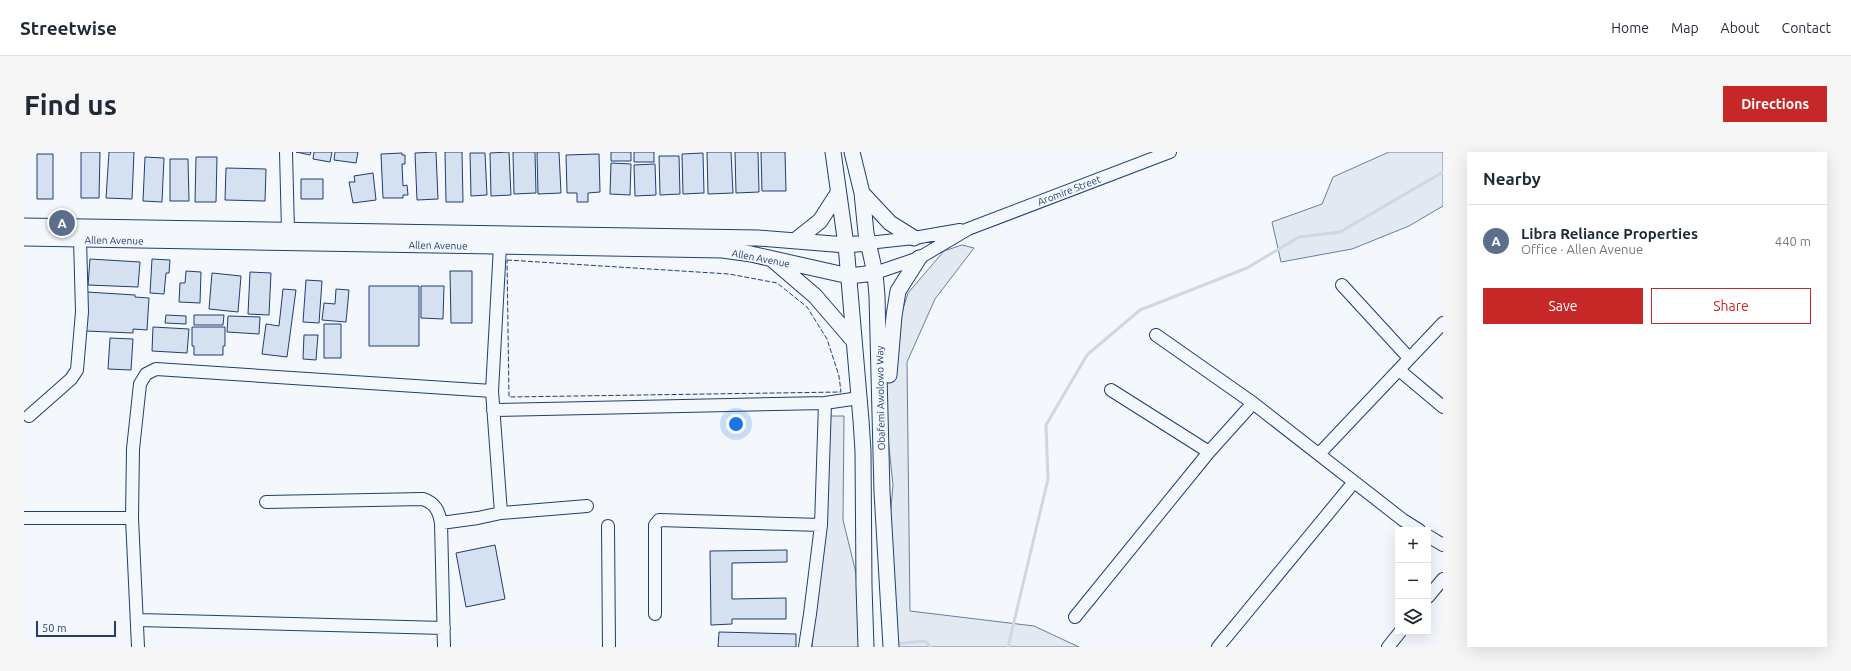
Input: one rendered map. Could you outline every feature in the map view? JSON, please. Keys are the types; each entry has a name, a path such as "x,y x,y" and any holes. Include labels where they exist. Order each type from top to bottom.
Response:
{"main road":[{"name":"Obafemi Awolowo Way","path":"833,152 846,245 863,451 866,647"},
{"name":"Obafemi Awolowo Way","path":"852,152 862,193 868,243 875,273 879,336 882,492 890,647"},
{"path":"796,240 820,220 838,193"},
{"path":"862,193 890,223 914,238"},
{"name":"Allen Avenue","path":"24,226 677,236 796,240 846,245 868,243"},
{"name":"Allen Avenue","path":"24,238 723,250 751,254 772,260 848,276 875,273"},
{"path":"882,492 894,316 900,287 919,258"},
{"path":"772,260 815,296 853,340"}],"street":[{"path":"286,152 288,231"},
{"name":"Aromire Street","path":"875,273 919,258 968,229 1170,152"},
{"name":"Aromire Street","path":"868,243 914,238 968,229"},
{"path":"29,416 71,379 77,370 82,312 80,239"},
{"path":"500,246 492,391 501,513"},
{"path":"1342,285 1410,358"},
{"path":"1319,454 1443,323"},
{"path":"1156,335 1252,403 1403,520 1414,527"},
{"path":"138,647 138,620 132,518 133,449 140,384 146,374 156,369 492,391"},
{"path":"1399,370 1443,407"},
{"path":"1111,390 1209,452"},
{"path":"493,410 825,402 859,398"},
{"path":"805,647 821,525 825,402"},
{"path":"1075,617 1209,452 1252,403"},
{"path":"1218,647 1354,482"},
{"path":"266,502 423,499 430,501 436,507 441,523 444,647"},
{"path":"441,523 501,513 587,506"},
{"path":"24,518 132,518"},
{"path":"655,614 655,525 659,520 821,525"},
{"path":"608,526 608,647"},
{"path":"1431,538 1443,546"},
{"path":"1431,593 1443,578"},
{"path":"138,620 444,628"},
{"path":"1388,647 1398,635"}],"shaded area":[{"path":"1389,152 1443,152 1443,206 1409,226 1352,249 1281,262 1272,222 1322,204 1333,177"},
{"path":"962,245 974,248 935,299 907,362 910,611 1034,626 1079,647 896,647 889,530 893,485 888,438 882,410 890,351 908,293 944,251"},
{"path":"830,416 844,416 843,520 856,573 860,647 812,647 825,512"}],"building":[{"path":"81,152 100,152 99,198 81,198"},
{"path":"109,152 134,152 132,199 106,198"},
{"path":"296,152 311,152 310,155"},
{"path":"314,152 332,152 330,162 313,159"},
{"path":"335,152 358,152 356,163 334,160"},
{"path":"436,152 438,199 417,200 415,153"},
{"path":"445,152 462,152 463,202 446,202"},
{"path":"509,152 511,195 491,196 490,153"},
{"path":"513,152 535,152 536,193 514,194"},
{"path":"537,152 559,152 561,193 538,194"},
{"path":"611,152 631,152 631,161 611,161"},
{"path":"634,152 654,152 654,162 634,162"},
{"path":"707,152 731,152 733,193 708,194"},
{"path":"735,152 758,152 759,192 736,193"},
{"path":"761,152 785,152 786,191 762,191"},
{"path":"402,153 402,155 405,155 405,164 402,164 403,186 407,185 408,195 403,195 403,198 383,198 381,154"},
{"path":"470,153 485,153 487,195 471,196"},
{"path":"703,153 704,193 683,194 682,154"},
{"path":"37,154 53,154 53,199 37,199"},
{"path":"599,154 600,192 588,193 588,202 577,202 577,193 567,193 566,155"},
{"path":"659,156 679,156 680,194 660,195"},
{"path":"145,157 164,158 162,202 143,201"},
{"path":"196,157 217,157 216,202 195,202"},
{"path":"170,159 188,159 189,201 170,201"},
{"path":"611,163 631,164 630,195 610,194"},
{"path":"655,164 656,195 635,196 634,165"},
{"path":"226,168 266,169 265,201 225,200"},
{"path":"373,173 376,200 353,203 349,182 355,182 354,176"},
{"path":"301,179 323,179 323,199 301,199"},
{"path":"90,259 140,262 138,287 88,285"},
{"path":"152,259 170,260 169,273 166,273 164,294 150,293"},
{"path":"186,271 201,272 200,303 179,302 180,283 185,283"},
{"path":"450,271 472,271 472,323 451,323"},
{"path":"250,272 271,273 269,315 248,314"},
{"path":"212,273 241,276 238,312 209,309"},
{"path":"306,280 322,281 319,323 303,322"},
{"path":"369,286 419,286 419,346 369,346"},
{"path":"421,286 444,286 443,319 421,318"},
{"path":"283,289 296,290 287,357 262,354 266,324 279,326"},
{"path":"336,289 349,290 346,322 322,320 324,303 335,304"},
{"path":"87,292 135,295 135,297 149,298 147,330 133,329 133,333 85,331"},
{"path":"166,315 186,316 186,324 165,323"},
{"path":"194,315 224,315 223,325 194,325"},
{"path":"228,316 260,317 259,334 227,332"},
{"path":"324,324 341,324 341,358 324,358"},
{"path":"153,327 189,329 187,353 152,351"},
{"path":"192,327 225,327 225,346 223,346 223,355 194,355 194,346 192,346"},
{"path":"304,335 318,335 316,360 303,359"},
{"path":"110,338 133,339 131,370 108,369"},
{"path":"495,545 505,599 466,607 456,553"},
{"path":"787,550 787,562 732,563 732,599 786,598 786,619 732,619 732,624 711,625 710,551"},
{"path":"719,632 796,634 796,647 718,647"}],"waterway":[{"path":"1008,647 1048,479 1046,425 1087,355 1140,310 1247,268 1299,237 1340,232 1443,172"},
{"path":"895,644 925,641 931,647"}],"fence":[{"path":"507,260 729,274 777,283 807,307 827,339 839,376 841,392 509,397 507,260"}],"place":[{"name":"Libra Reliance Properties","path":"62,223"}]}
